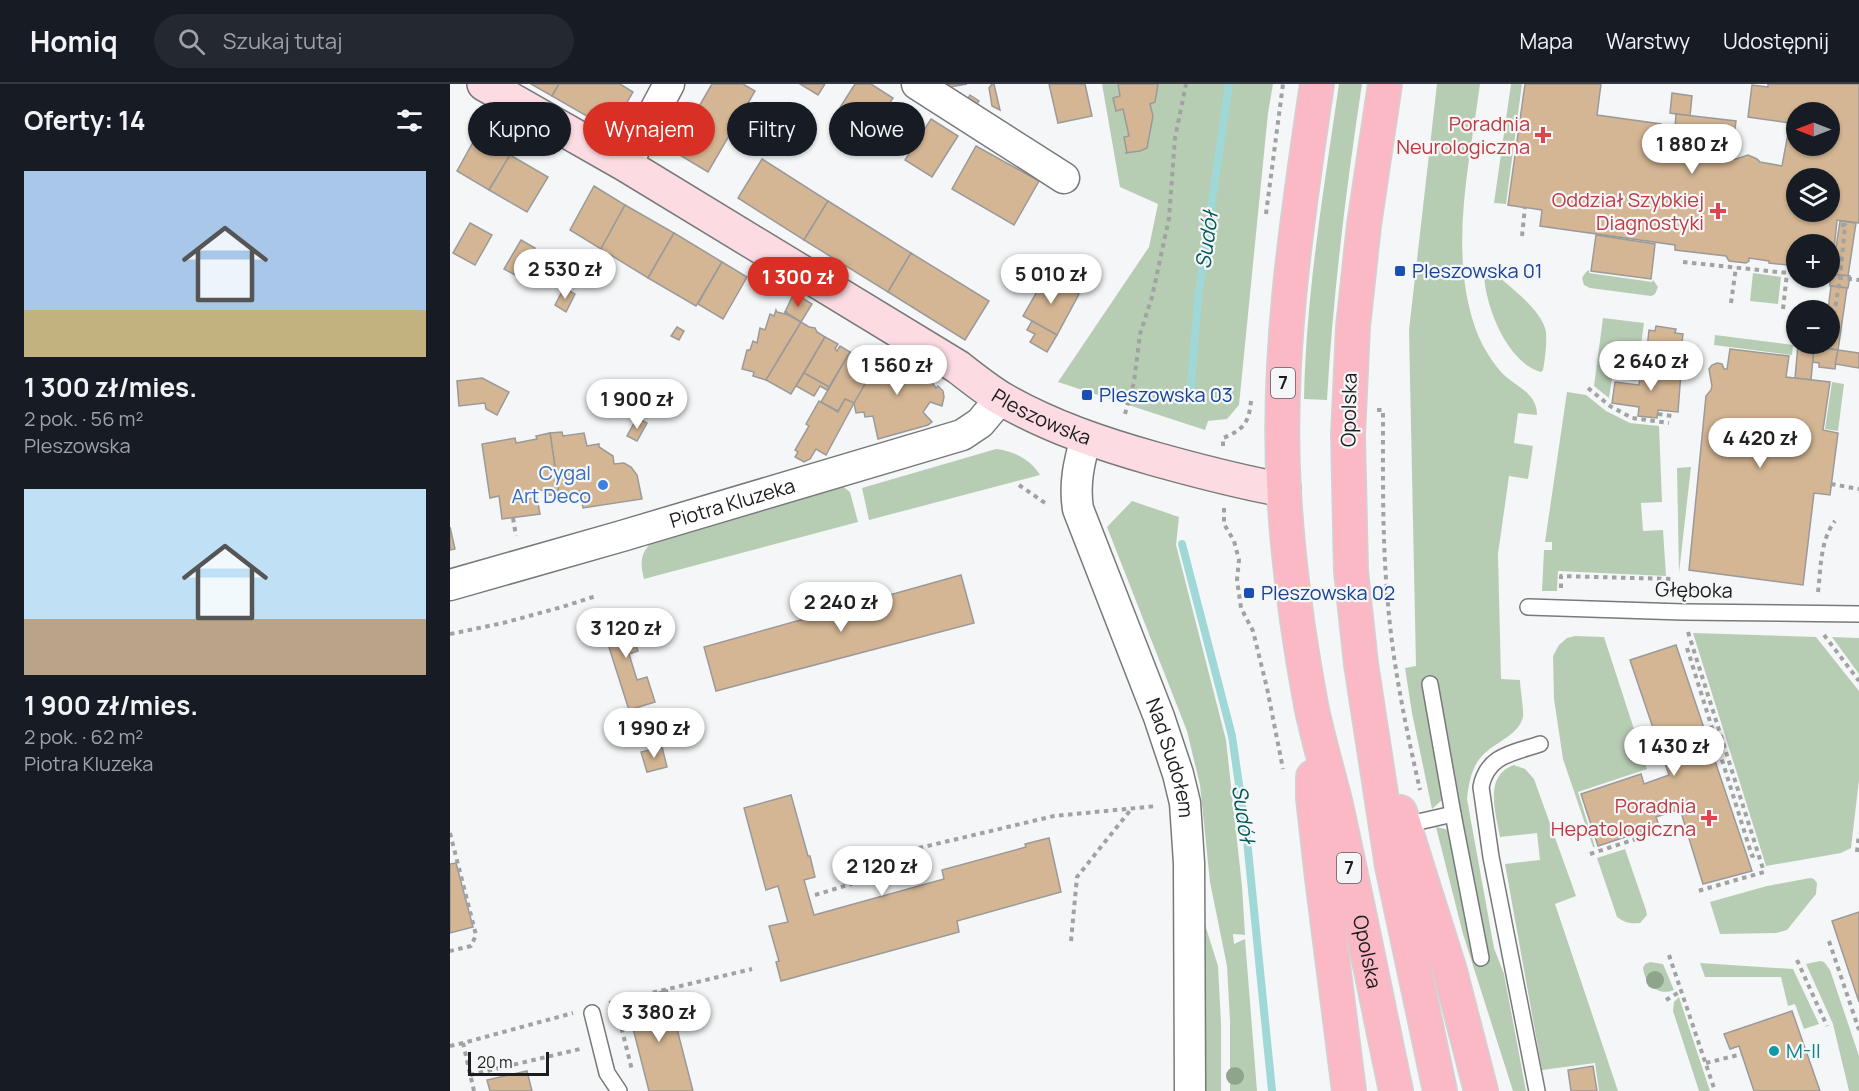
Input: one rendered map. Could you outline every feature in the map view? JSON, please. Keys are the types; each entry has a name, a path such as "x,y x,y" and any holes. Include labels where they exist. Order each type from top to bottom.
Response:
{"main road":[{"name":"Opolska","path":"1317,84 1294,243 1286,327 1282,408 1284,490 1294,597 1311,707 1338,814 1396,1091"},
{"name":"Opolska","path":"1385,84 1358,270 1351,354 1348,435 1352,582 1361,664 1392,866 1440,1091"},
{"name":"Opolska","path":"1311,707 1313,798 1348,1091"},
{"name":"Opolska","path":"1373,737 1405,825 1450,971 1481,1091"}],"street":[{"name":"Pleszowska","path":"484,84 626,165 958,367 1001,398 1054,426 1086,438 1204,473 1284,490"},
{"path":"626,165 669,84"},
{"path":"917,84 1064,178"},
{"name":"Piotra Kluzeka","path":"450,585 962,435 980,423 1001,398"},
{"name":"Nad Sudołem","path":"1086,438 1078,468 1076,486 1078,509 1160,717 1185,803 1190,863 1190,1091"}],"lane":[{"name":"Głęboka","path":"1528,607 1859,614"},
{"path":"1430,684 1482,958"},
{"path":"1537,1091 1491,857 1481,787 1487,768 1495,761 1503,756 1540,744"},
{"path":"1405,825 1453,814"},
{"path":"586,1012 600,1045 607,1073 619,1091"}],"path":[{"path":"1125,414 1134,382 1140,334 1152,297 1169,218 1175,138 1186,84"},
{"path":"1522,236 1525,207"},
{"path":"1837,225 1845,225 1840,278 1859,280"},
{"path":"1683,262 1786,273"},
{"path":"1731,303 1736,267"},
{"path":"1783,309 1786,282"},
{"path":"1588,388 1610,406 1632,418 1669,423"},
{"path":"1223,446 1223,438 1236,433 1243,426 1250,408"},
{"path":"1374,410 1383,410 1385,554 1393,650 1420,792"},
{"path":"1658,414 1672,416"},
{"path":"1831,484 1859,489"},
{"path":"1019,485 1053,508"},
{"path":"1224,516 1224,524 1234,542 1239,560 1237,580 1241,608 1253,630"},
{"path":"513,518 517,538"},
{"path":"1817,593 1824,541 1835,521"},
{"path":"1561,598 1561,576 1671,579"},
{"path":"450,634 503,623 596,596"},
{"path":"1687,629 1764,872 1698,891"},
{"path":"1821,632 1859,681"},
{"path":"1687,648 1692,646"},
{"path":"1687,648 1698,664"},
{"path":"1687,648 1752,856 1758,854"},
{"path":"815,895 851,884 881,857 1054,816 1144,807"},
{"path":"1071,941 1077,877 1132,808"},
{"path":"450,833 476,934 471,946 450,951"},
{"path":"1857,852 1859,834"},
{"path":"1590,854 1646,836"},
{"path":"1829,941 1859,1030"},
{"path":"1669,955 1715,1091"},
{"path":"1797,960 1827,1026"},
{"path":"607,1004 752,969"},
{"path":"1666,1000 1681,991"},
{"path":"615,1002 634,1080"},
{"path":"450,1046 586,1012"},
{"path":"463,1042 474,1091"},
{"path":"470,1075 600,1045"},
{"path":"1706,1063 1742,1053"}],"green space":[{"path":"1102,84 1273,84 1268,113 1239,405 1227,419 1208,421 1205,430 1058,382 1149,247 1158,204 1120,187"},
{"path":"1339,84 1362,84 1341,242 1327,400 1304,399 1312,280"},
{"path":"1437,84 1480,84 1467,174 1462,235 1467,295 1476,331 1486,351 1504,375 1534,401 1537,415 1518,413 1514,443 1533,446 1528,479 1509,476 1498,554 1501,679 1520,680 1523,717 1512,733 1486,752 1477,762 1470,779 1467,799 1494,948 1504,974 1526,1091 1513,1091 1463,934 1436,827 1449,830 1443,793 1442,800 1432,809 1405,668 1416,666 1409,330"},
{"path":"1511,84 1522,84 1506,204 1494,203"},
{"path":"1491,270 1523,298 1543,323 1546,332 1546,347 1541,372 1518,357 1500,331 1488,300 1484,272"},
{"path":"1589,270 1589,273 1652,282 1653,280 1658,287 1655,294 1651,296 1590,288 1584,285 1582,278"},
{"path":"1753,273 1781,277 1778,304 1750,301"},
{"path":"1603,318 1644,323 1636,381 1612,378 1609,398 1594,386"},
{"path":"1715,335 1786,344 1786,354 1792,355 1714,345"},
{"path":"1832,382 1844,384 1838,431 1825,429"},
{"path":"1567,392 1586,395 1606,411 1630,423 1659,426 1662,502 1641,503 1643,531 1663,530 1666,576 1558,571 1557,591 1542,591 1544,550 1552,550 1552,542 1545,542"},
{"path":"996,449 1021,457 1040,475 869,520 862,488"},
{"path":"1691,467 1679,573 1677,468"},
{"path":"841,485 850,492 858,522 644,579 642,559 645,550 652,542"},
{"path":"1132,501 1179,517 1176,545 1226,740 1245,935 1233,934 1234,944 1245,939 1257,1091 1230,1091 1227,966 1210,882 1200,785 1187,731 1107,527"},
{"path":"1693,633 1816,637 1859,691 1859,780 1851,848 1841,853 1766,866"},
{"path":"1604,637 1647,769 1578,792 1595,847 1593,847 1563,759 1554,699 1553,656 1559,645 1567,638"},
{"path":"1832,637 1859,638 1859,674"},
{"path":"1514,765 1525,769 1534,779 1576,896 1555,904 1618,1091 1599,1091 1595,1063 1542,1070 1505,864 1540,860 1537,833 1500,837 1494,807 1495,786 1498,778 1504,770"},
{"path":"1625,849 1646,910 1647,915 1640,923 1628,923 1617,917 1597,858"},
{"path":"1810,878 1817,883 1816,894 1787,930 1776,933 1720,934 1710,902 1767,886"},
{"path":"1202,915 1218,966 1221,1091 1202,1091"},
{"path":"1650,962 1663,964 1674,990 1662,992 1649,983 1643,968"},
{"path":"1824,962 1830,970 1859,1056 1859,1091 1849,1091 1833,1024 1806,964"},
{"path":"1700,963 1793,969 1819,1024 1804,1029 1795,1004 1788,1006 1781,977 1705,977"},
{"path":"1679,997 1710,1091 1699,1091 1673,1011 1674,1002"}],"building":[{"path":"531,84 559,84 552,96"},
{"path":"559,84 620,84 633,92 627,102 583,102 583,114 571,107 571,102 562,102 552,96"},
{"path":"712,84 743,84 755,91 749,102 727,102 727,139 708,172 681,156 715,156 715,102 702,102"},
{"path":"800,84 825,84 818,95"},
{"path":"855,84 871,84 893,98 890,102 844,102"},
{"path":"944,84 967,84 945,88"},
{"path":"994,84 1000,110 992,106 989,88"},
{"path":"1049,84 1085,84 1092,116 1058,123"},
{"path":"1118,84 1158,84 1155,102 1150,104 1153,116 1147,148 1140,151 1127,153 1124,137 1129,136 1123,109 1116,111 1113,98 1120,96"},
{"path":"1525,84 1601,84 1597,115 1661,124 1657,153 1687,157 1687,152 1736,159 1748,155 1760,162 1782,166 1786,144 1786,156 1840,156 1840,102 1786,102 1786,122 1748,117 1752,85 1768,87 1768,84 1859,84 1859,223 1840,220 1840,168 1786,168 1786,222 1837,222 1836,234 1786,234 1786,265 1749,258 1746,263 1729,261 1726,256 1675,250 1675,245 1540,226 1542,210 1508,205"},
{"path":"1672,93 1692,96 1690,116 1670,113"},
{"path":"970,95 979,101 975,107 966,102"},
{"path":"1676,114 1736,121 1731,158 1689,153 1692,130 1675,128"},
{"path":"931,119 958,136 932,177 905,160 908,156 925,156 925,128"},
{"path":"976,146 1039,181 1014,225 952,189"},
{"path":"468,151 468,156 509,156 489,190 457,171"},
{"path":"509,156 548,177 527,212 489,190"},
{"path":"762,159 828,201 804,240 738,198"},
{"path":"594,186 625,205 601,249 570,230"},
{"path":"828,201 911,253 888,292 804,240"},
{"path":"625,205 674,233 648,278 601,249"},
{"path":"1840,221 1856,223 1848,276 1840,275 1840,234 1838,234"},
{"path":"470,223 492,235 475,265 453,253"},
{"path":"674,233 722,262 696,306 648,278"},
{"path":"1596,235 1655,244 1651,279 1591,271"},
{"path":"521,240 535,248 519,277 504,269"},
{"path":"911,253 989,301 965,340 888,292"},
{"path":"722,262 747,277 723,319 698,304"},
{"path":"1840,275 1850,276 1848,288 1840,287"},
{"path":"1046,276 1079,294 1057,335 1023,316"},
{"path":"564,288 575,294 566,312 555,305"},
{"path":"1831,288 1847,288 1840,336 1840,300 1829,300"},
{"path":"794,293 812,304 801,322 785,312"},
{"path":"776,310 785,314 787,312 786,314 801,322 766,380 753,376 754,372 742,369 747,350 750,350 753,341 757,343 760,328 765,330 770,314 774,316"},
{"path":"1032,321 1057,335 1047,352 1030,342 1035,334 1027,330"},
{"path":"801,322 815,328 825,337 791,394 766,380"},
{"path":"1656,326 1676,329 1675,333 1683,334 1678,371 1645,367 1649,330 1655,331"},
{"path":"677,327 684,331 679,340 671,336"},
{"path":"825,337 838,344 835,349 837,351 840,346 850,352 829,387 804,373"},
{"path":"887,349 928,373 927,376 936,388 938,386 943,391 944,397 942,406 930,402 923,412 932,422 928,425 878,439 873,416 865,417 864,412 856,413 854,403 883,352"},
{"path":"1730,349 1789,356 1786,377 1830,382 1823,430 1838,433 1830,495 1814,493 1803,585 1689,570 1706,396 1712,386 1709,369 1717,363 1727,369"},
{"path":"1840,350 1859,353 1859,368 1835,364"},
{"path":"850,352 875,366 854,403 845,399 838,411 821,402"},
{"path":"1797,354 1813,354 1811,380 1795,378"},
{"path":"1814,354 1837,354 1835,369 1819,367 1819,363 1813,362"},
{"path":"1641,367 1681,372 1678,412 1658,410 1657,418 1638,416 1639,407 1612,403 1615,382 1639,385"},
{"path":"804,373 829,387 827,390 820,386 814,396 796,386"},
{"path":"482,378 509,392 497,415 486,409 485,403 459,406 457,381"},
{"path":"845,399 854,403 826,455 816,449 810,459 804,462 795,457 798,452 795,450 809,426 806,424 819,401 838,412"},
{"path":"637,418 647,423 637,441 627,436"},
{"path":"562,432 563,436 584,433 587,446 599,444 599,447 613,456 614,464 624,463 631,467 637,475 642,499 583,508 580,491 559,494 550,433"},
{"path":"550,433 559,494 544,496 543,490 524,493 525,499 537,498 540,514 502,519 499,496 490,498 482,444 515,438 516,443 537,439 536,436"},
{"path":"450,527 455,549 450,550"},
{"path":"961,575 974,623 716,691 704,647"},
{"path":"625,611 628,621 635,619 638,629 631,631 638,651 629,654 637,680 647,677 655,702 629,710 600,619"},
{"path":"1676,645 1752,871 1703,884 1680,809 1656,817 1659,826 1598,846 1581,794 1641,774 1644,784 1669,775 1630,660"},
{"path":"662,747 667,767 647,772 641,752"},
{"path":"791,795 815,877 804,880 814,915 944,879 942,870 1026,847 1025,844 1049,838 1061,892 957,921 959,932 781,981 776,962 779,961 769,926 788,922 778,886 766,890 744,808"},
{"path":"456,863 473,927 450,933 450,864"},
{"path":"1859,912 1859,1002 1832,921"},
{"path":"667,990 693,1091 649,1091 626,1001"},
{"name":"M-II","path":"1792,1011 1820,1091 1754,1091 1739,1046 1730,1049 1724,1034"},
{"path":"1593,1066 1597,1091 1571,1091 1568,1070"},
{"path":"527,1071 532,1091 490,1091 487,1080"}],"waterway":[{"name":"Sudół","path":"1190,396 1198,298 1229,84"},
{"name":"Sudół","path":"1182,544 1232,736 1247,840 1272,1091"}],"place":[{"name":"Poradnia Neurologiczna","path":"1543,135"},
{"name":"Oddział Szybkiej Diagnostyki","path":"1718,211"},
{"name":"Pleszowska 01","path":"1400,271"},
{"name":"Pleszowska 03","path":"1087,395"},
{"name":"Cygal Art Deco","path":"603,485"},
{"name":"Pleszowska 02","path":"1249,593"},
{"name":"Poradnia Hepatologiczna","path":"1709,818"},
{"name":"M-II","path":"1774,1051"}]}
